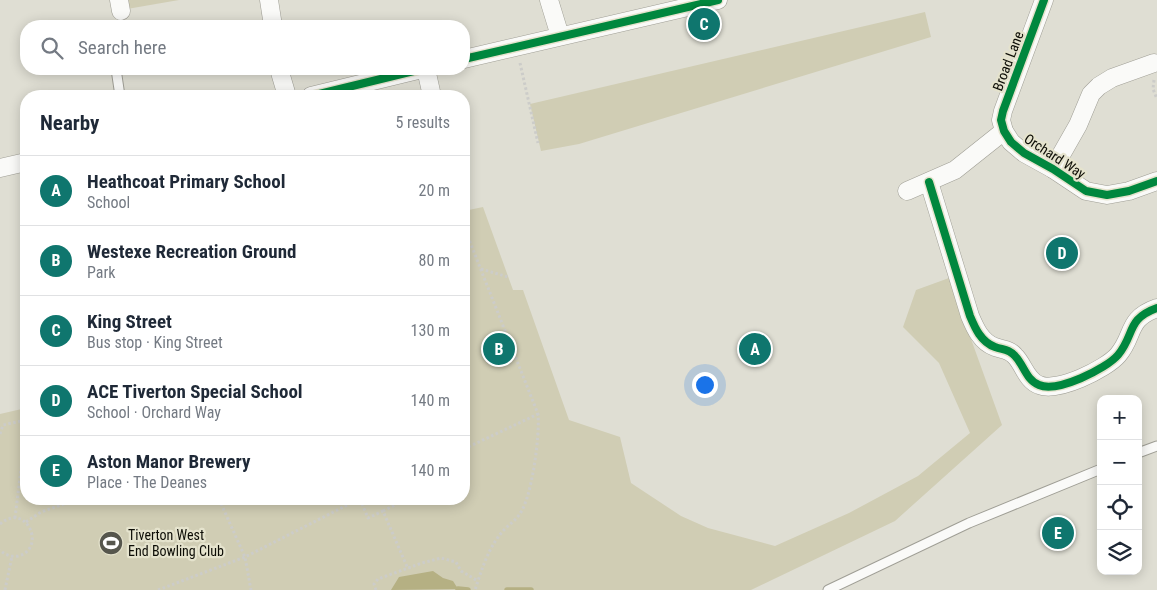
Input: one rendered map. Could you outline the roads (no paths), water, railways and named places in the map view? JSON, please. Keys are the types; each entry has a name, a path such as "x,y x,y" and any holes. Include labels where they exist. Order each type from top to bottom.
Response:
{"street":[{"path":"269,0 272,20"},
{"path":"549,0 560,36"},
{"path":"470,58 684,4 718,0"},
{"name":"Broad Lane","path":"1004,131 1001,120 1002,111 1044,0"},
{"path":"1053,169 1078,125 1091,94 1099,86 1112,78 1154,63"},
{"path":"281,75 285,90"},
{"path":"336,90 399,75"},
{"path":"426,75 430,90"},
{"path":"907,191 955,170 1004,131"},
{"name":"Orchard Way","path":"1004,131 1011,142 1024,153 1053,169 1086,191 1107,194 1130,191 1157,182"},
{"path":"0,168 20,163"},
{"path":"930,182 976,331 985,341 995,347 1009,350 1016,357 1030,379 1038,385 1047,387 1062,385 1102,368 1120,353 1133,324 1141,315 1157,308"}],"lane":[{"path":"117,75 119,90"},
{"path":"1142,452 1157,446"},
{"path":"828,590 969,523 1097,471"}],"waterway":[{"path":"458,589 468,590"},
{"path":"507,590 531,590"}],"place":[{"name":"King Street","path":"704,24"},
{"name":"ACE Tiverton Special School","path":"1062,253"},
{"name":"Westexe Recreation Ground","path":"499,349"},
{"name":"Heathcoat Primary School","path":"755,349"},
{"name":"Aston Manor Brewery","path":"1058,533"},
{"name":"Tiverton West End Bowling Club","path":"111,543"}]}
